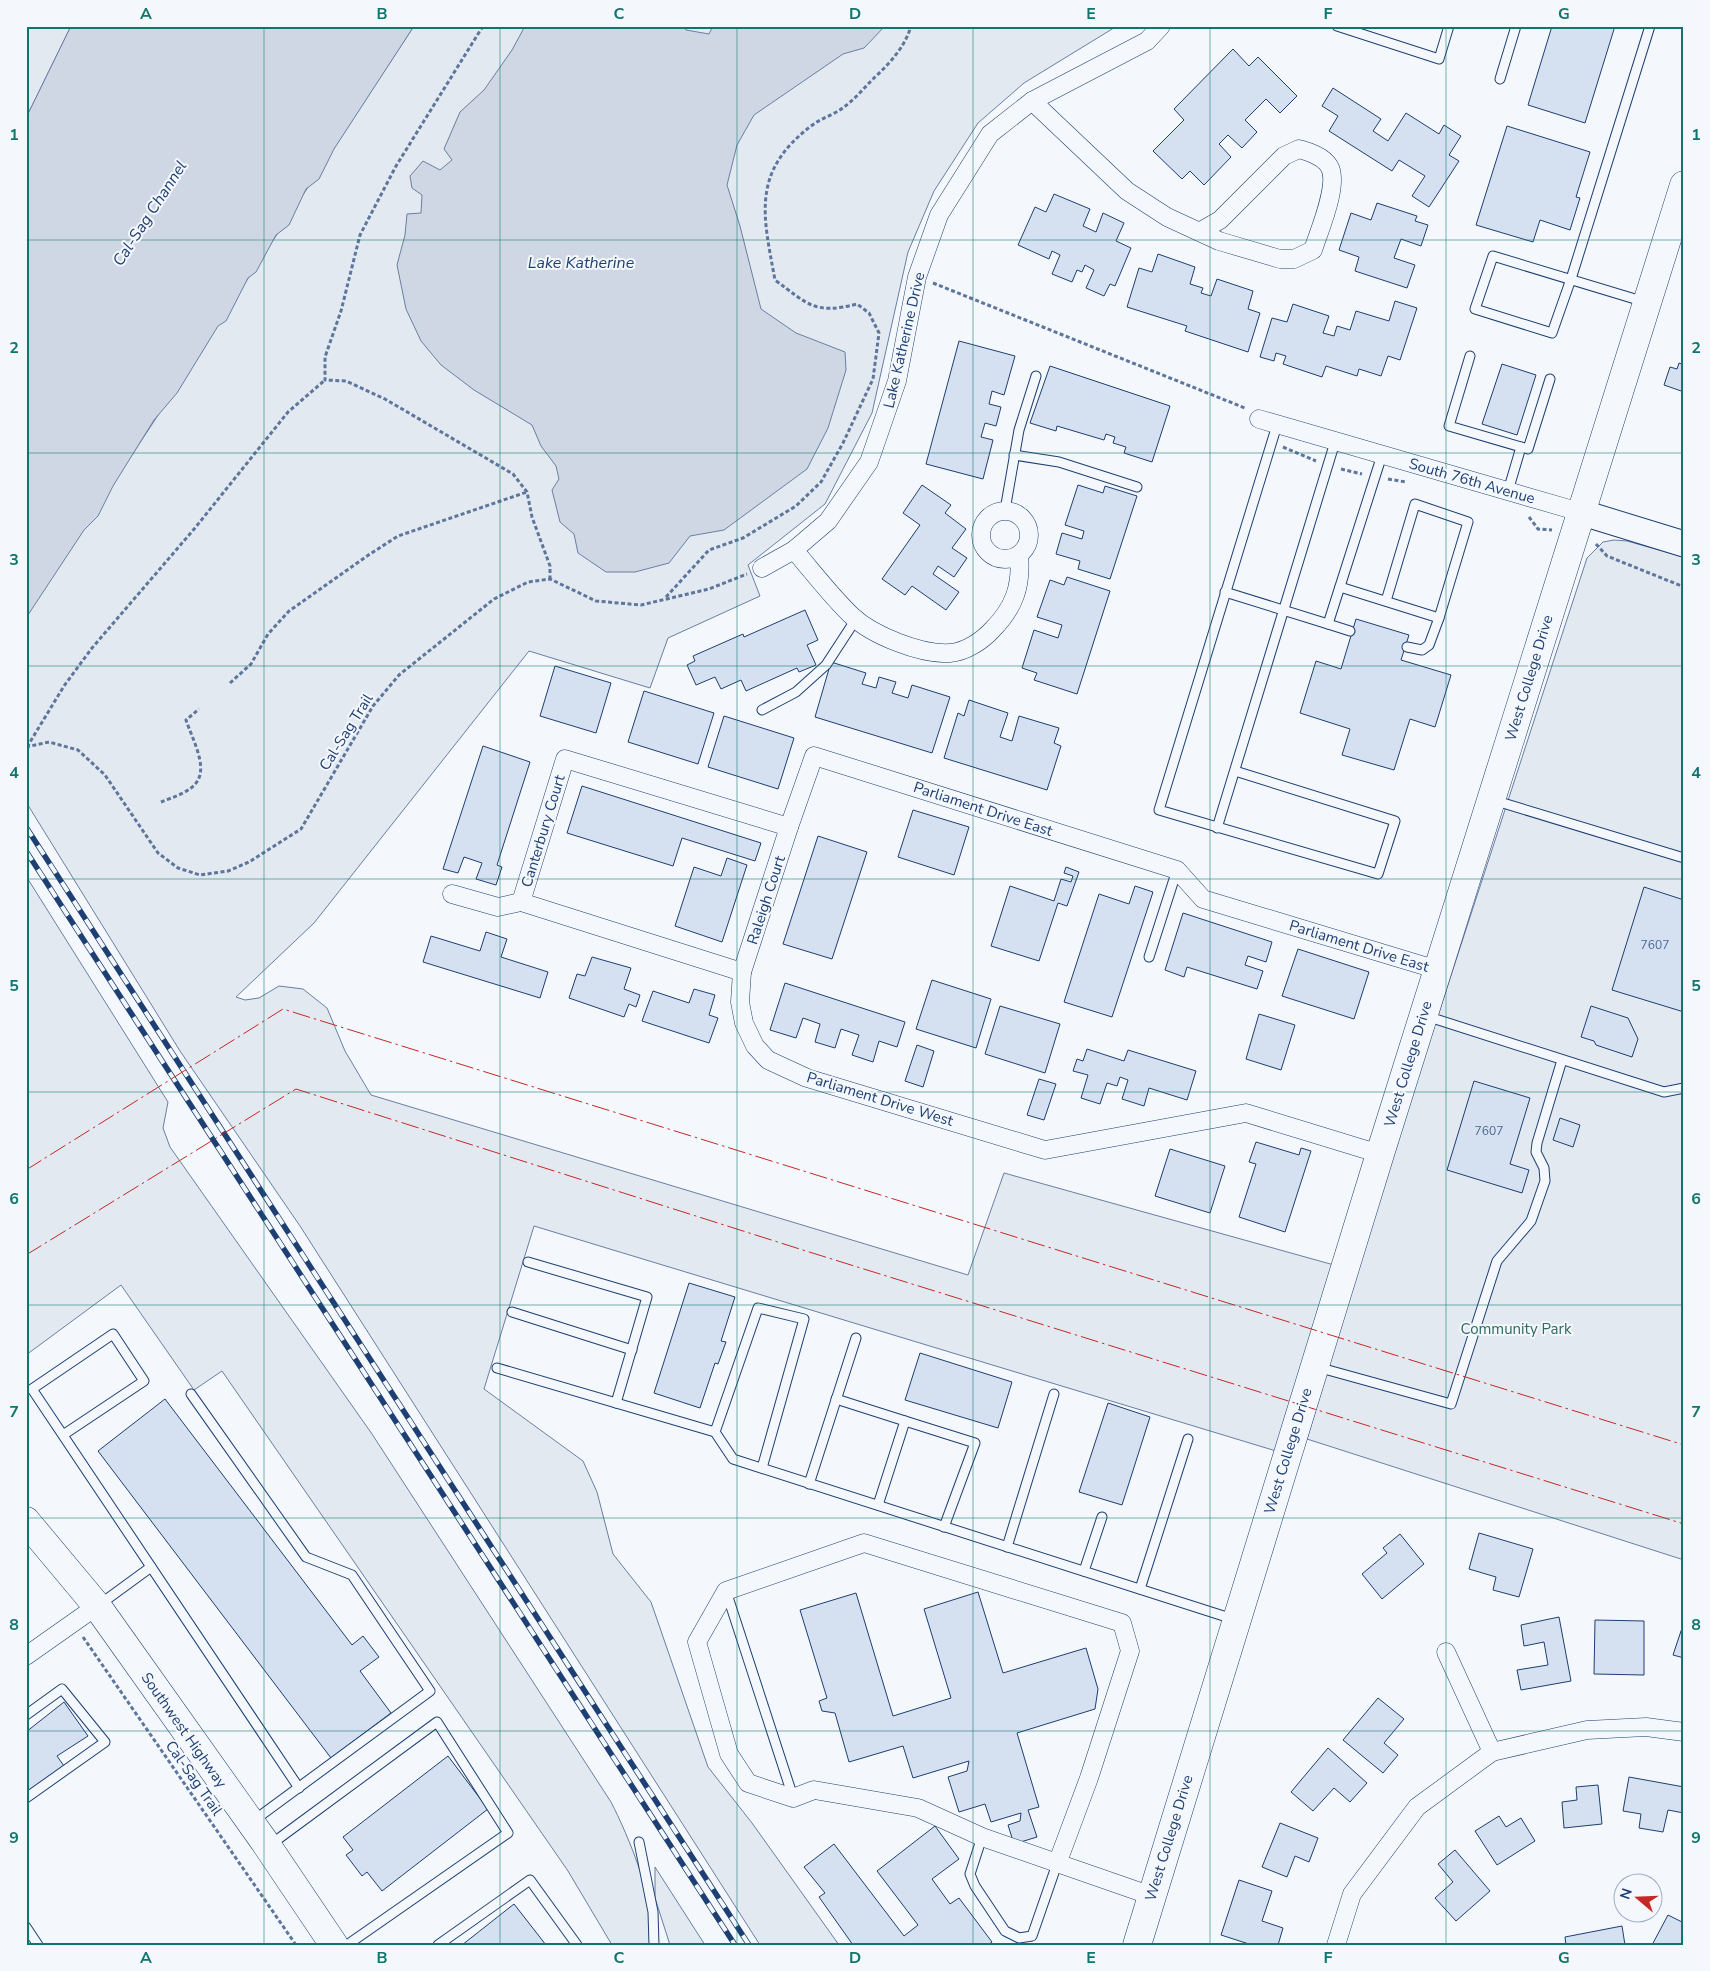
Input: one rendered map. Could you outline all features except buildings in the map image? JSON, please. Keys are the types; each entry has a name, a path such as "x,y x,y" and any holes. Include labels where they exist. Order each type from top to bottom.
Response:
{"main road":[{"name":"West College Drive","path":"1137,1945 1380,1154 1684,185"},
{"name":"Southwest Highway","path":"26,1521 97,1606 251,1823 334,1945"}],"street":[{"name":"Lake Katherine Drive","path":"762,568 794,550 828,521 848,496 869,462 897,381 916,277 938,215 990,134 1032,101 1147,41 1161,26"},
{"path":"1032,101 1127,192 1167,217 1199,232 1219,241 1280,259 1294,260 1313,250 1333,184 1330,166 1317,155 1299,149 1284,156 1220,220 1199,232"},
{"name":"South 76th Avenue","path":"1254,416 1276,425 1508,491 1684,544"},
{"path":"794,550 856,619 887,637 911,647 950,653 966,649 986,636 1005,618 1014,603 1019,581 1019,555 1028,543 1029,528 1020,515 1005,510 990,516 985,522 981,538 984,546 996,557 1003,559 1019,555"},
{"name":"Parliament Drive East","path":"789,827 814,756 1177,870 1203,899 1438,970"},
{"name":"Canterbury Court","path":"521,902 565,759 789,827"},
{"name":"Raleigh Court","path":"742,972 789,827"},
{"path":"452,894 498,907 521,902 742,972"},
{"name":"Parliament Drive West","path":"742,972 740,1002 744,1023 755,1046 768,1060 807,1078 1045,1150 1246,1113 1380,1154"},
{"path":"1057,1864 1089,1778 1130,1651 1122,1623 864,1543 726,1590 697,1642 729,1754 748,1783 793,1798 814,1790 918,1808 982,1837 1057,1864 1152,1896"},
{"path":"26,1656 97,1606"},
{"path":"1446,1652 1492,1752"},
{"path":"1336,1945 1352,1894 1417,1807 1492,1752 1587,1730 1646,1727 1684,1732"}],"lane":[{"path":"1337,26 1439,59 1449,26"},
{"path":"1500,79 1516,26"},
{"path":"1647,302 1572,279 1493,256 1475,309 1552,333 1572,279 1650,26"},
{"path":"1470,356 1449,426 1521,447 1528,449 1550,379"},
{"path":"1005,510 1018,430 1036,376"},
{"path":"1235,771 1395,820 1378,874 1159,810 1276,425"},
{"path":"1217,828 1335,442"},
{"path":"1508,491 1521,447"},
{"path":"1014,454 1059,462 1137,487"},
{"path":"1328,624 1382,455"},
{"path":"1386,601 1415,504 1468,522 1429,645 1422,650 1407,647"},
{"path":"1340,587 1439,618"},
{"path":"1225,592 1350,630"},
{"path":"762,710 796,692 826,665 856,619"},
{"path":"1491,800 1684,858"},
{"path":"1149,957 1177,870"},
{"path":"1424,1015 1664,1092 1684,1088"},
{"path":"1314,1367 1451,1404 1497,1260 1531,1221 1545,1181 1544,1168 1536,1152 1537,1142 1562,1060"},
{"path":"528,1262 647,1297 616,1403"},
{"path":"715,1432 758,1308 804,1319 762,1468"},
{"path":"512,1312 632,1350"},
{"path":"63,1435 144,1381 113,1334 32,1389 299,1788"},
{"path":"809,1484 856,1338"},
{"path":"497,1368 715,1432 733,1459 1236,1620"},
{"path":"191,1394 306,1557 352,1575 430,1691 251,1823"},
{"path":"1007,1547 1054,1394"},
{"path":"836,1399 975,1443 944,1526"},
{"path":"878,1505 905,1421"},
{"path":"1140,1589 1188,1438"},
{"path":"1084,1571 1102,1517"},
{"path":"97,1606 151,1567"},
{"path":"726,1590 793,1798"},
{"path":"26,1715 62,1690 105,1742 26,1798"},
{"path":"267,1847 437,1722 508,1833 347,1945"},
{"path":"982,1837 970,1874 975,1886 1005,1931 1019,1938 1032,1936 1057,1864"},
{"path":"639,1842 653,1912 654,1945"},
{"path":"438,1945 530,1880 577,1945"},
{"path":"26,1927 29,1939 38,1945"}],"path":[{"path":"325,380 325,357 341,311 360,235 396,166 483,26"},
{"path":"666,598 710,550 743,538 789,511 821,482 843,443 873,379 879,333 869,313 856,304 837,309 814,307 775,280 764,216 768,179 781,155 811,125 843,108 877,76 906,44 911,26"},
{"path":"916,277 967,294 1245,408 1254,416"},
{"path":"26,747 64,686 92,648 195,528 288,412 325,380 346,381 422,418 513,474 527,492 532,517 550,566 550,579 596,601 641,605 709,589 762,568"},
{"path":"1271,443 1328,465 1413,484"},
{"path":"230,683 251,664 268,634 288,611 377,549 398,536 527,492"},
{"path":"1525,512 1538,529 1545,530"},
{"path":"1603,550 1606,556 1684,587"},
{"name":"Cal-Sag Trail","path":"26,747 49,742 78,750 105,775 158,853 178,868 200,875 228,871 249,862 301,829 373,706 399,675 494,599 528,582 550,579"},
{"path":"161,802 188,790 198,780 200,763 186,720 199,709"},
{"name":"Cal-Sag Trail","path":"74,1624 296,1945"}],"green space":[{"path":"26,26 71,26 26,118"},
{"path":"414,26 1117,26 1024,83 978,123 934,191 908,252 872,413 825,504 748,565 760,596 668,638 650,688 529,651 314,923 236,997 245,1000 259,998 279,986 303,989 327,1008 345,1051 371,1095 968,1275 1004,1173 1334,1265 1276,1451 534,1226 484,1389 583,1461 597,1492 613,1554 651,1602 708,1767 752,1823 839,1945 760,1945 300,1226 180,1051 26,802 26,616"},
{"name":"Community Park","path":"1614,540 1627,541 1684,557 1684,1560 1307,1439 1388,1169 1587,558 1603,542"},
{"path":"26,876 168,1102 163,1128 170,1147 372,1434 611,1802 633,1852 646,1893 651,1930 649,1945 612,1945 568,1871 222,1371 194,1390 121,1285 26,1355"},
{"path":"655,1867 705,1945 670,1945 655,1898"}],"water":[{"name":"Cal-Sag Channel","path":"71,26 414,26 334,149 319,179 306,189 289,225 276,235 256,272 248,278 226,321 218,326 177,393 154,420 113,486 98,516 84,530 26,618 26,118"},
{"name":"Lake Katherine","path":"525,26 684,26 686,30 709,34 713,26 885,26 864,48 843,54 754,115 737,145 727,185 740,226 761,309 796,333 845,352 846,370 828,428 807,469 724,530 690,536 669,563 635,572 606,572 578,553 574,534 560,522 552,490 559,479 556,466 541,446 532,425 474,390 441,365 421,341 406,309 397,265 405,235 407,214 421,213 422,195 412,188 410,176 423,161 440,170 452,160 444,149 460,112 484,90 512,50"}],"railway":[{"path":"26,827 749,1945"},
{"path":"26,851 735,1945"}],"power":[{"path":"26,1170 283,1009 1684,1445"},
{"path":"26,1255 296,1089 806,1251 1684,1524"}]}
